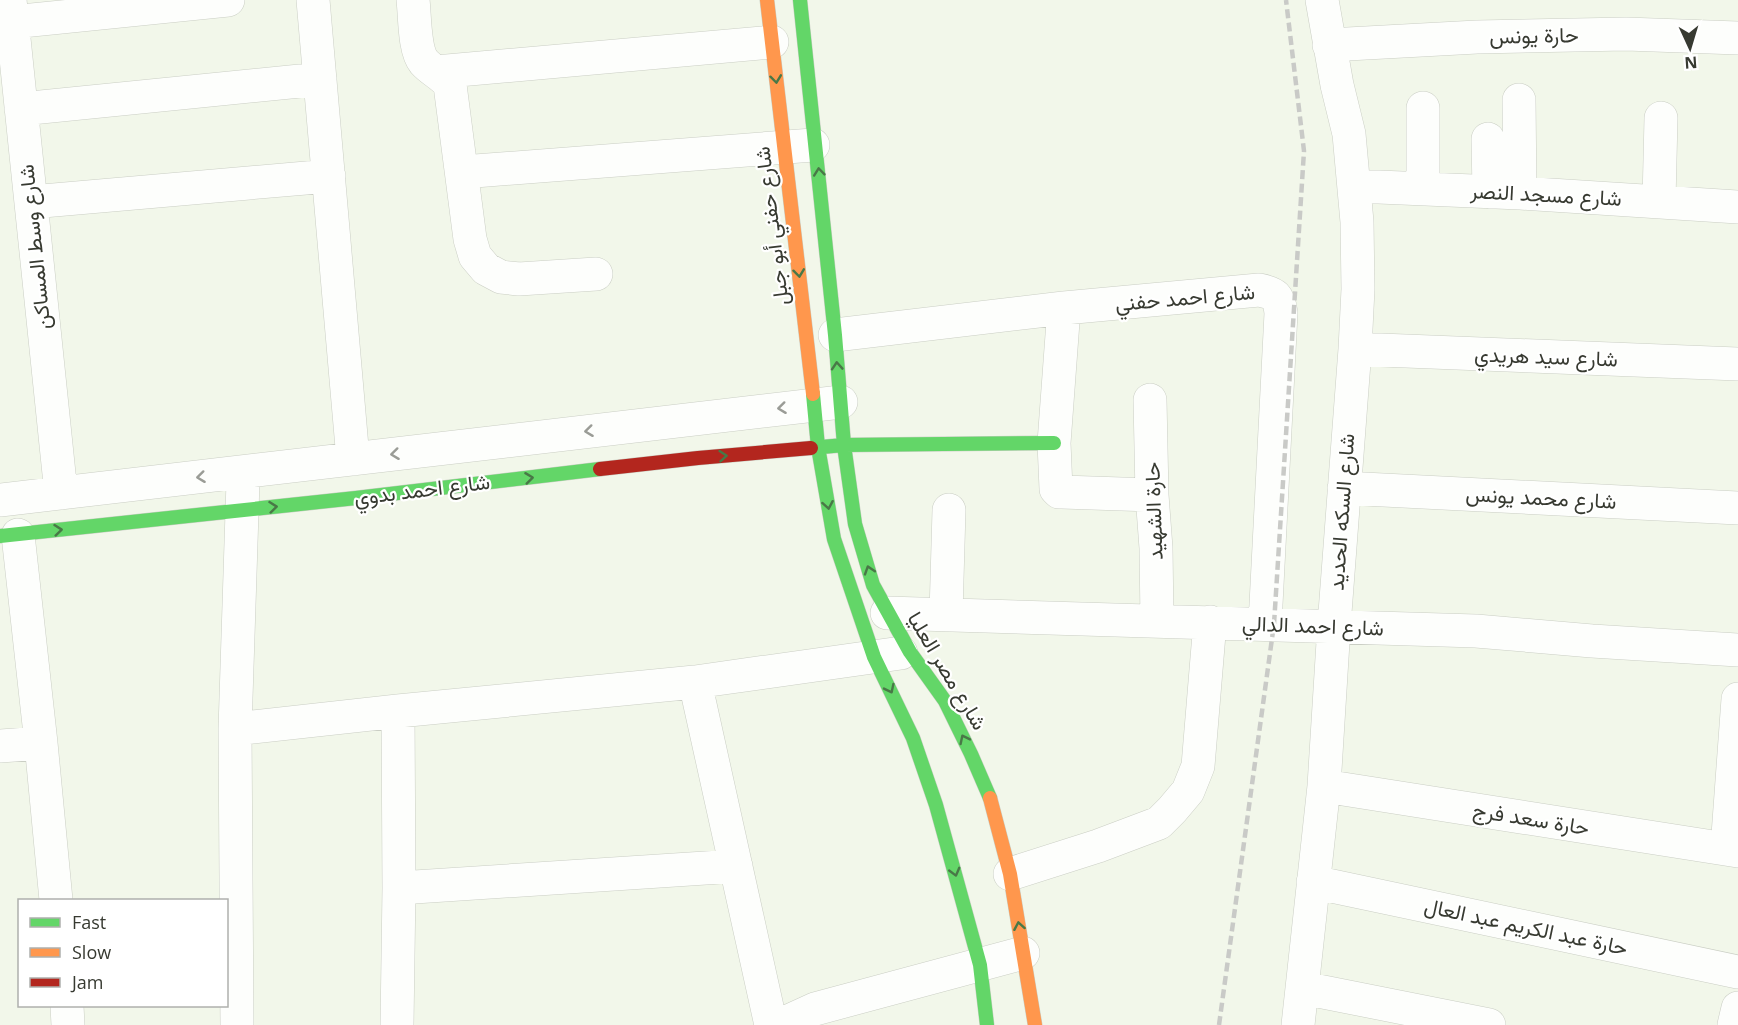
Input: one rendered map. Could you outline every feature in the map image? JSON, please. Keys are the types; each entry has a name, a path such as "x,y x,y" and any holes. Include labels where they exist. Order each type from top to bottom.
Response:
{"street":[{"path":"11,11 228,0"},
{"path":"313,0 352,459"},
{"path":"413,0 418,49 422,59 450,85 470,239 475,255 486,269 501,277 519,279 596,274"},
{"name":"شارع حفني أبو جبل","path":"767,0 784,147 827,404 844,445"},
{"name":"شارع حفني أبو جبل","path":"800,0 836,335 827,404 818,447"},
{"name":"شارع السكه الحديد","path":"1300,1024 1324,786 1358,289 1355,186 1349,134 1329,45 1322,0"},
{"name":"شارع وسط المساكن","path":"11,11 61,493"},
{"name":"حارة يونس","path":"1329,45 1477,37 1626,34 1738,38"},
{"path":"435,72 772,42"},
{"path":"21,109 320,79"},
{"path":"1505,193 1519,100"},
{"path":"1423,108 1423,189"},
{"path":"1659,201 1661,118"},
{"path":"1488,139 1505,193"},
{"path":"462,172 816,145"},
{"path":"31,202 328,176"},
{"name":"شارع مسجد النصر","path":"1355,186 1738,207"},
{"name":"شارع احمد حفني","path":"836,335 1064,308 1259,290 1272,292 1280,301 1281,313 1265,624"},
{"path":"1064,308 1054,443 1056,484 1059,492 1152,495"},
{"name":"شارع سيد هريدي","path":"1355,349 1738,364"},
{"name":"حارة الشهيد","path":"1150,400 1157,621"},
{"name":"شارع احمد بدوي","path":"0,500 827,404"},
{"name":"شارع احمد بدوي","path":"9,536 698,458 818,447 1054,443"},
{"name":"شارع مصر العليا","path":"844,445 855,524 873,585 910,652 945,701 992,803 1010,874 1035,1025"},
{"path":"818,447 834,539 874,657 913,738 936,805 980,965 987,1025"},
{"path":"237,1025 235,729 243,472"},
{"name":"شارع محمد يونس","path":"1344,488 1738,508"},
{"path":"946,614 949,510"},
{"path":"9,536 41,743 56,899"},
{"name":"شارع احمد الدالي","path":"887,613 1476,631 1738,650"},
{"path":"1010,874 1098,846 1159,823 1188,791 1198,766 1210,622"},
{"path":"235,729 695,682 910,652"},
{"path":"695,682 771,1025"},
{"path":"1732,850 1738,699"},
{"path":"398,711 398,1025"},
{"path":"0,746 41,743"},
{"name":"حارة سعد فرج","path":"1324,786 1732,850"},
{"path":"399,888 736,866"},
{"name":"حارة عبد الكريم عبد العال","path":"1313,882 1738,972"},
{"path":"780,1025 816,1017 1023,953"},
{"path":"1303,988 1489,1025"},
{"path":"67,1007 68,1025"},
{"path":"1734,1025 1738,1008"}],"railway":[{"path":"1219,1025 1274,624 1304,151 1286,0"}],"traffic: fast":[{"path":"800,0 835,335 844,445 855,524 873,585 910,652 945,701 990,798"},
{"path":"813,394 818,447 834,539 874,657 913,738 936,805 980,965 987,1025"},
{"path":"811,448 844,445 1054,443"},
{"path":"0,536 600,469"}],"traffic: slow":[{"path":"767,0 813,394"},
{"path":"990,798 1010,874 1035,1025"}],"traffic: jam":[{"path":"600,469 811,448"}]}
